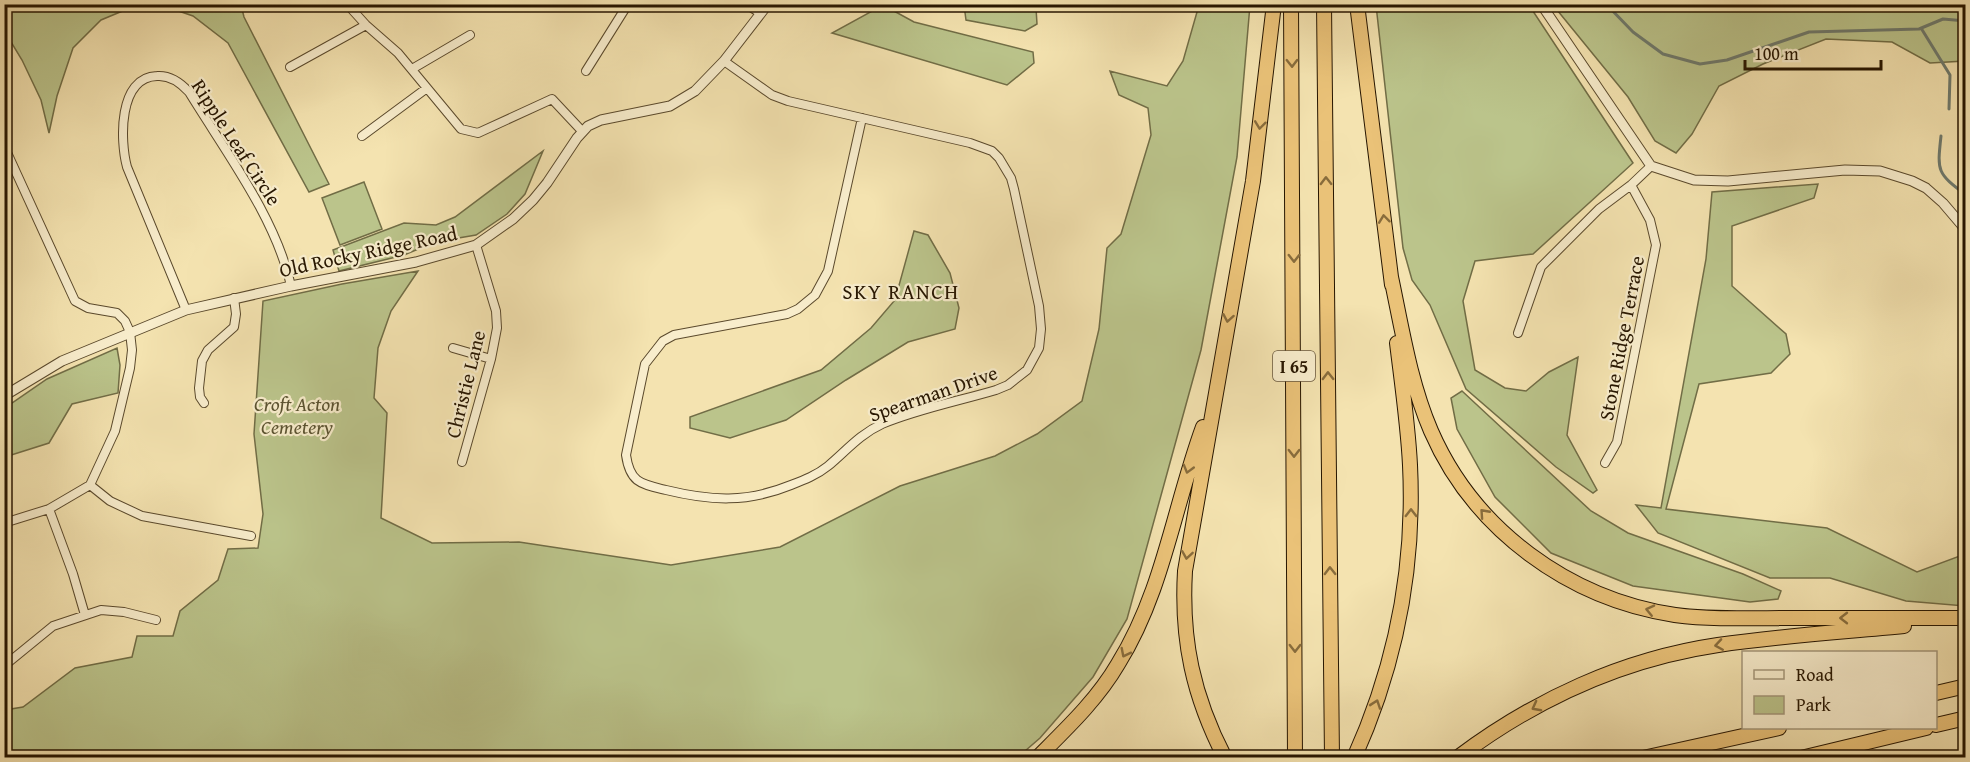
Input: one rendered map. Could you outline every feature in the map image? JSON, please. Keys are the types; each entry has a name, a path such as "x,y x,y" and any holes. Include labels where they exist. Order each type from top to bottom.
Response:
{"highway":[{"path":"1225,758 1210,729 1192,674 1183,601 1185,571 1214,394 1253,181 1274,4"},
{"name":"I 65","path":"1291,4 1294,189 1295,758"},
{"name":"I 65","path":"1324,4 1332,758"},
{"path":"1354,758 1376,706 1397,634 1411,538 1410,464 1391,277 1357,4"},
{"path":"1391,277 1415,387 1442,454 1483,513 1523,550 1550,569 1602,595 1631,605 1676,615 1723,618 1965,619"},
{"path":"1037,758 1092,701 1118,665 1139,625 1154,589 1192,455 1214,394"},
{"path":"1457,758 1510,721 1555,697 1601,676 1661,657 1716,645 1760,639 1965,619"},
{"path":"1937,693 1965,686"},
{"path":"1937,725 1965,718"},
{"path":"1643,758 1774,729"},
{"path":"1801,758 1922,729"}],"street":[{"path":"347,4 366,25 398,52 461,129 478,133 552,99 582,131 601,120 654,111 680,101 704,84 768,4"},
{"path":"586,71 628,4"},
{"path":"746,4 760,14"},
{"path":"1541,4 1651,166 1694,180 1845,170 1880,171 1926,188 1943,203 1965,230"},
{"path":"290,67 366,25"},
{"path":"412,69 470,35"},
{"name":"Spearman Drive","path":"724,61 772,95 806,106 862,118 983,146 992,151 1011,178 1014,189 1039,306 1041,339 1034,361 1008,385 893,420 875,428 853,442 818,473 768,493 720,500 640,484 628,468 626,455 645,364 663,341 674,334 788,314 815,295 828,271 862,118"},
{"name":"Ripple Leaf Circle","path":"186,310 127,167 124,154 124,125 128,97 139,83 152,76 170,77 189,92 266,217 285,262 291,286"},
{"path":"362,136 427,88"},
{"name":"Old Rocky Ridge Road","path":"4,396 55,364 186,310 291,286 416,262 476,245 513,219 533,200 582,131"},
{"path":"4,146 75,301 88,308 117,313 125,321 130,332 132,350 115,431 90,485 49,509 4,523"},
{"path":"1518,333 1541,267 1605,204 1631,185 1651,166"},
{"name":"Stone Ridge Terrace","path":"1605,463 1617,442 1656,245 1650,219 1631,185"},
{"name":"Christie Lane","path":"462,462 491,359 497,320 486,273 476,245"},
{"path":"204,404 199,388 202,361 208,350 234,327 236,314 234,298"},
{"path":"453,348 491,359"},
{"path":"90,485 110,501 142,516 251,536"},
{"path":"49,509 73,574 85,615"},
{"path":"4,666 53,626 101,610 113,610 156,621"}],"green space":[{"path":"5,4 137,5 101,20 73,48 57,96 49,133 41,100 22,60 5,32"},
{"path":"1725,4 1965,5 1965,61 1930,63 1892,42 1826,39 1763,64 1719,86 1692,134 1676,153 1655,141 1628,97 1553,5 1685,5 1700,10"},
{"path":"148,5 241,5 244,17 329,184 309,192 228,43 193,16 164,6"},
{"path":"883,5 914,22 1033,52 1034,63 1007,85 832,33"},
{"path":"964,5 1038,5 1036,8 1037,24 1025,31 966,20"},
{"name":"Croft Acton Cemetery","path":"1199,5 1250,5 1237,157 1201,350 1127,619 1093,677 1040,738 1018,757 5,757 5,710 23,707 75,668 132,657 137,636 173,636 180,611 218,580 228,549 258,548 263,514 254,434 263,301 418,271 391,311 378,348 374,398 387,413 381,518 432,543 519,542 671,565 780,547 900,486 995,456 1037,434 1082,401 1099,329 1107,248 1121,234 1151,135 1148,108 1119,95 1110,71 1167,86 1183,61"},
{"path":"1376,5 1529,5 1633,163 1533,254 1475,261 1463,301 1475,370 1505,388 1526,391 1549,372 1578,357 1567,435 1597,490 1593,493 1556,467 1466,389 1430,305 1412,280 1403,248"},
{"path":"543,151 525,194 507,214 476,235 435,242 404,255 339,271 333,250 404,223 436,225 455,217"},
{"path":"364,182 382,229 340,245 322,198"},
{"path":"1818,184 1814,198 1732,226 1732,286 1786,334 1790,354 1771,373 1699,384 1666,509 1827,528 1917,572 1965,554 1965,606 1906,601 1830,578 1770,578 1658,533 1636,505 1661,508 1706,259 1712,192"},
{"path":"914,231 928,235 950,273 959,308 955,329 908,342 786,420 730,438 690,428 690,417 821,370 871,328 895,300"},
{"path":"117,348 120,365 118,393 72,404 49,443 5,457 5,408 47,379"},
{"path":"1462,391 1591,511 1628,533 1743,574 1781,591 1778,599 1750,602 1633,586 1551,553 1495,497 1457,429 1451,398"}],"waterway":[{"path":"1606,4 1633,32 1663,54 1700,64 1727,60 1809,32 1919,29 1943,19 1966,21"},
{"path":"1921,28 1950,75 1949,109"},
{"path":"1941,136 1939,157 1941,171 1949,182 1966,195"}],"district":[{"name":"SKY RANCH","path":"901,291"}]}
